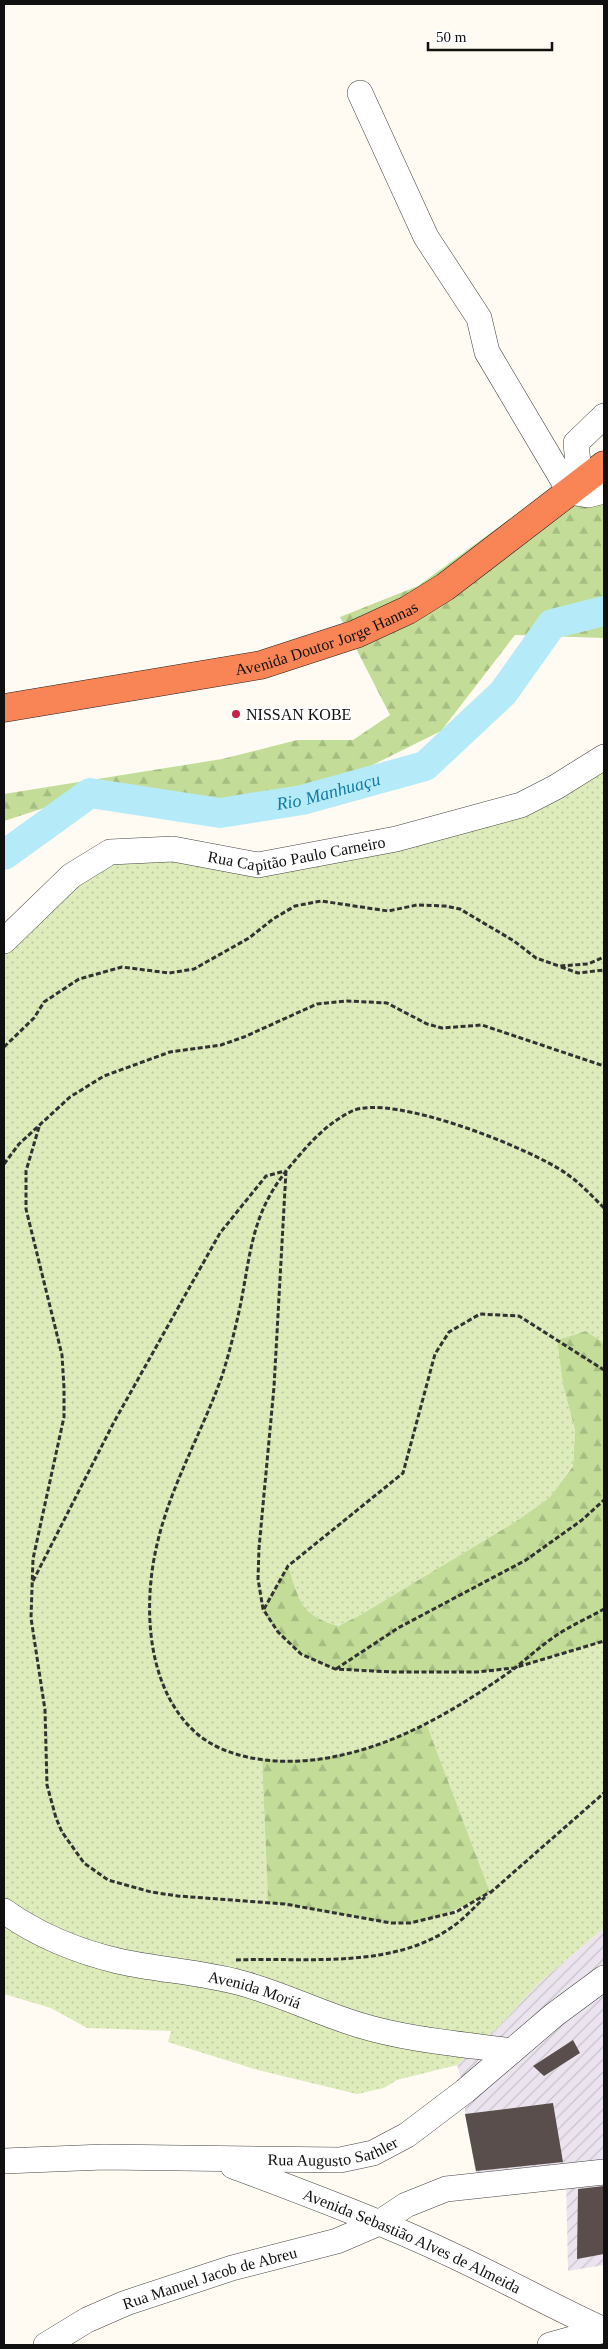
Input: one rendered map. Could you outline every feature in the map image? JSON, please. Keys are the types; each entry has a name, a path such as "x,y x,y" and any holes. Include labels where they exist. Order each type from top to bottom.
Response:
{"highway":[{"name":"Avenida Doutor Jorge Hannas","path":"4,708 261,665 356,634 408,610 445,587 585,489 604,465"}],"street":[{"path":"360,93 426,237 479,318 487,352 585,489"},
{"path":"585,489 576,443 604,416"},
{"name":"Rua Capitão Paulo Carneiro","path":"4,942 72,876 110,852 173,849 258,865 396,839 521,806 604,757"},
{"name":"Avenida Moriá","path":"4,1911 30,1929 80,1951 119,1961 241,1983 273,1992 357,2025 391,2034 512,2051"},
{"name":"Rua Augusto Sathler","path":"4,2161 104,2157 216,2160 340,2160 373,2153 407,2135 465,2091 554,2015 604,1978"},
{"name":"Avenida Sebastião Alves de Almeida","path":"216,2160 379,2223 454,2256 543,2302 604,2330"},
{"name":"Rua Manuel Jacob de Abreu","path":"46,2345 87,2320 126,2303 232,2268 337,2241 379,2223 406,2205 446,2189 604,2172"},
{"path":"550,2345 604,2330"}],"path":[{"path":"4,1047 34,1018 44,1002 79,979 122,967 169,972 194,969 249,938 273,919 296,906 320,901 388,911 418,905 445,906 460,909 514,941 536,958 578,973 604,970"},
{"path":"559,966 588,964 604,957"},
{"path":"4,1164 19,1144 70,1097 104,1076 170,1052 221,1045 244,1037 317,1004 347,1001 387,1003 427,1024 442,1028 463,1024 482,1025 604,1066"},
{"path":"604,1208 567,1174 524,1149 420,1114 395,1110 357,1109 332,1122 286,1171 269,1197 258,1223 250,1247 241,1304 227,1360 178,1481 155,1552 150,1605 153,1649 164,1685 181,1717 195,1733 213,1744 238,1754 288,1761 340,1756 407,1733 481,1691 560,1633 604,1609"},
{"path":"39,1127 26,1171 26,1209 62,1355 64,1417 33,1559 31,1584 34,1646 42,1687 47,1734 47,1785 62,1832 84,1863 96,1873 108,1880 150,1892 220,1900 285,1904 390,1923 410,1923 456,1912 490,1892"},
{"path":"31,1584 114,1422 220,1233 266,1176 286,1171"},
{"path":"286,1171 274,1377 259,1548 258,1579 263,1610 278,1632 301,1654 335,1669 393,1672 477,1672 514,1668 604,1642"},
{"path":"263,1610 288,1566 403,1473 435,1354 449,1332 480,1314 519,1316 604,1370"},
{"path":"335,1669 398,1628 526,1560 582,1520 604,1500"},
{"path":"227,1961 362,1957 401,1950 427,1940 459,1922 490,1892 604,1793"}],"shaded area":[{"path":"604,1928 604,2265 568,2271 566,2176 478,2185 465,2114 465,2091 457,2065 499,2026 539,1983"}],"green space":[{"path":"604,491 604,638 515,635 441,731 302,800 220,813 90,793 4,821 4,794 222,759 297,740 353,740 390,715 340,617 418,586 545,493"},
{"path":"604,757 604,1343 586,1331 557,1340 563,1385 575,1430 573,1465 549,1498 515,1522 362,1614 337,1626 315,1616 303,1605 295,1589 288,1566 263,1609 335,1669 393,1672 477,1672 514,1668 604,1641 604,1928 539,1983 499,2026 457,2065 397,2080 384,2088 357,2094 258,2070 168,2042 171,2031 87,2028 51,2008 4,1994 4,941 110,852 258,865 521,805","holes":["426,1724 490,1892 456,1912 391,1923 268,1902 262,1759 304,1759 346,1753 386,1741"]},
{"path":"586,1331 604,1343 604,1641 514,1668 477,1672 393,1672 335,1669 301,1654 278,1632 263,1609 288,1566 299,1597 308,1611 338,1626 362,1614 515,1522 549,1498 573,1466 575,1430 563,1385 557,1340"},
{"path":"426,1723 490,1892 443,1915 418,1921 391,1923 268,1902 262,1759 304,1759 346,1753 386,1741"}],"building":[{"path":"573,2040 580,2053 544,2076 533,2066"},
{"path":"553,2103 563,2162 476,2171 465,2114"},
{"path":"604,2186 604,2254 577,2259 578,2189"}],"waterway":[{"name":"Rio Manhuaçu","path":"4,855 90,793 220,813 302,800 425,766 503,693 552,624 604,611"}],"place":[{"name":"NISSAN KOBE","path":"236,714"}]}
